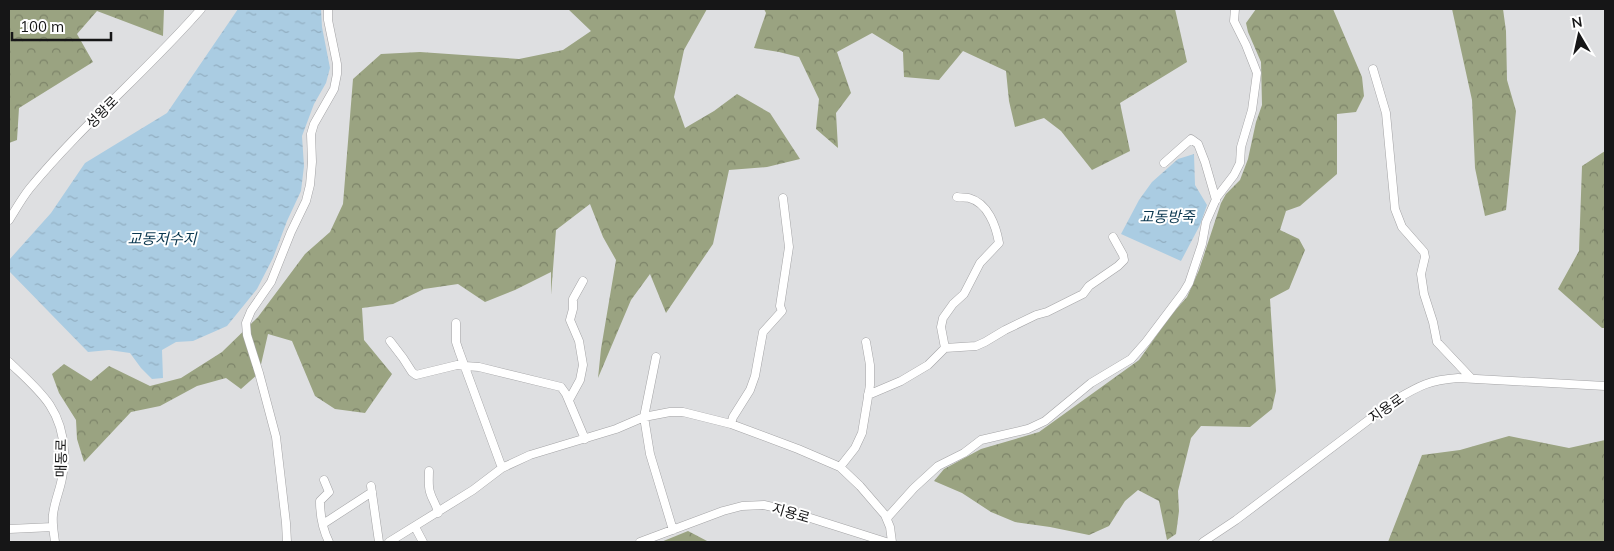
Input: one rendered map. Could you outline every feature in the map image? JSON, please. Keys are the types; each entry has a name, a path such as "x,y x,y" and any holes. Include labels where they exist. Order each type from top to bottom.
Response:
{"street":[{"name":"성왕로","path":"9,220 30,189 66,148 201,9"},
{"path":"287,542 276,437 247,334 246,323 251,311 271,282 306,200 310,185 312,162 310,134 334,89 337,74 328,9"},
{"path":"887,518 914,488 938,466 964,453 981,440 1028,429 1046,421 1091,383 1131,359 1146,342 1189,283 1202,244 1206,222 1216,200 1240,163 1240,147 1252,110 1257,73 1234,21 1234,9"},
{"path":"1373,69 1386,113 1395,209 1402,227 1424,252 1425,257 1421,274 1424,294 1437,342 1471,378"},
{"path":"1164,163 1191,139 1198,144 1216,200"},
{"path":"945,348 941,327 943,318 953,304 964,294 980,263 999,243 991,218 981,204 969,198 957,197"},
{"path":"731,424 733,417 750,390 755,376 763,332 782,311 780,306 789,247 783,198"},
{"path":"868,395 901,381 928,365 945,348 976,346 1005,330 1083,294 1089,286 1124,260 1113,237"},
{"path":"569,400 580,380 583,365 578,341 570,320 573,299 583,281"},
{"path":"456,323 456,342 502,468"},
{"path":"390,341 416,375 457,365 479,367 561,387 569,400 586,439"},
{"path":"840,466 855,448 862,432 868,395 870,365 866,342"},
{"path":"656,357 644,417 650,454 673,530"},
{"name":"매동로","path":"9,362 45,397 60,423 64,459 53,515 55,542"},
{"name":"지용로","path":"1203,542 1236,520 1395,400 1420,385 1439,379 1471,378 1605,386"},
{"path":"389,542 438,513 502,468 530,455 616,429 644,417 670,412 683,412 731,424 840,466 887,518 892,542"},
{"path":"429,471 429,488 437,505 438,513"},
{"path":"324,480 329,492 320,501 326,536 329,542"},
{"path":"324,524 371,489 378,542"},
{"name":"지용로","path":"640,542 723,511 742,506 764,505 886,542"},
{"path":"415,527 424,542"},
{"path":"9,529 53,528"}],"green space":[{"path":"9,9 164,9 163,36 97,11 77,34 93,62 19,108 17,140 9,143"},
{"path":"568,9 707,9 684,50 674,97 685,128 714,111 737,94 770,113 800,159 767,167 729,170 713,244 666,313 650,274 631,300 598,378 616,260 603,237 590,204 556,230 551,295 551,272 485,302 458,284 424,289 393,304 362,308 364,340 392,374 365,413 335,409 315,396 292,341 268,334 259,373 241,389 226,378 197,386 160,406 131,412 84,462 77,439 76,420 59,393 52,374 64,364 91,381 109,366 150,386 181,378 222,352 258,317 305,254 330,232 343,204 353,79 381,54 420,52 519,59 563,50 591,31"},
{"path":"764,9 1175,9 1187,62 1120,103 1130,151 1092,170 1061,131 1044,118 1015,127 1009,101 1006,71 963,51 939,80 904,77 903,52 872,33 837,52 851,93 836,113 838,148 816,129 819,99 799,57 754,48 766,13"},
{"path":"1256,9 1333,9 1362,77 1364,96 1356,112 1337,114 1337,174 1300,206 1286,211 1280,230 1299,239 1305,250 1289,289 1270,299 1276,391 1272,409 1250,427 1201,426 1191,438 1178,491 1179,511 1176,534 1167,540 1159,501 1138,490 1125,501 1109,526 1089,535 1015,522 991,512 962,493 934,481 944,469 981,449 1039,432 1139,360 1171,315 1187,297 1199,270 1221,203 1226,194 1240,180 1248,159 1256,122 1262,105 1261,62 1246,23"},
{"path":"1452,9 1503,9 1506,31 1507,80 1516,111 1506,210 1485,216 1475,168 1472,100"},
{"path":"1605,151 1605,328 1602,328 1558,289 1579,251 1582,166"},
{"path":"1509,436 1569,448 1605,440 1605,542 1388,542 1422,455 1460,450"},
{"path":"688,531 709,542 661,542"}],"water":[{"name":"교동저수지","path":"238,9 321,9 322,27 330,68 326,83 314,104 302,136 304,166 301,191 273,258 257,289 227,326 193,341 176,342 162,350 163,378 152,379 130,353 109,350 88,352 9,271 9,260 51,213 85,163 167,113"},
{"name":"교동방죽","path":"1194,154 1195,185 1207,205 1200,225 1181,261 1121,234 1139,200 1152,182 1178,159"}]}
